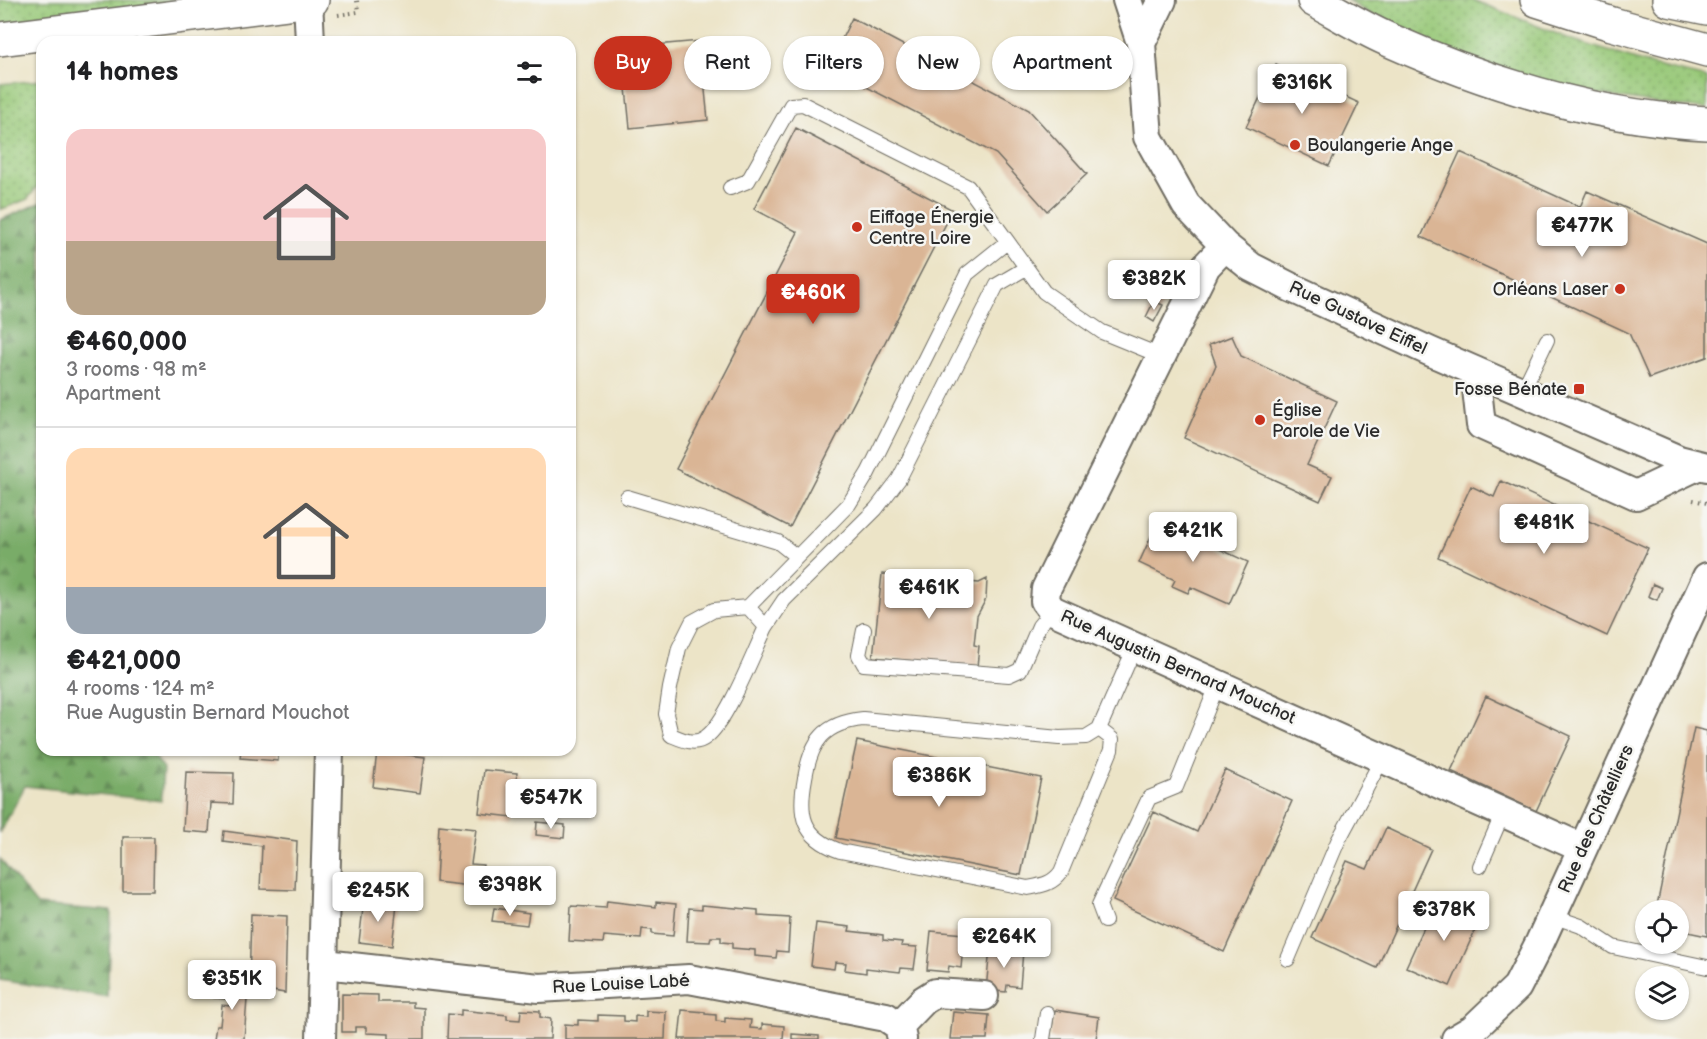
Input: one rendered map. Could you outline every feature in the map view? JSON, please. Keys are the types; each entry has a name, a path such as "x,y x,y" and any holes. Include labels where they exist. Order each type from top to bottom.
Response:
{"main road":[{"path":"0,39 312,0"},
{"path":"1314,0 1386,38 1516,88 1631,115 1707,123"},
{"path":"1537,0 1623,28 1707,50"},
{"path":"1669,0 1707,8"}],"street":[{"path":"308,0 310,36"},
{"name":"Rue Gustave Eiffel","path":"1127,0 1141,43 1148,137 1186,206 1224,246 1251,267 1270,277 1522,392 1679,460 1703,466"},
{"path":"1141,43 1162,0"},
{"name":"Rue Augustin Bernard Mouchot","path":"1224,246 1206,266 1046,589 1044,601 1052,610 1217,686 1582,848"},
{"path":"1475,371 1481,425 1636,495 1703,466"},
{"name":"Rue des Châtelliers","path":"1456,1039 1473,1029 1517,987 1552,916 1707,577"},
{"path":"321,1039 325,964 329,756"},
{"name":"Rue Louise Labé","path":"325,964 539,988 689,979 886,1017 901,1033"},
{"path":"901,1033 924,1000 935,993 984,996"}],"lane":[{"path":"730,188 748,181 791,105 803,104 968,187 1044,292 1102,333 1161,357"},
{"path":"1007,242 967,274 868,473 849,504 748,607 714,610 692,622 679,648 670,688 666,714 671,735 689,742 706,738 723,715 766,627 784,600 876,509 899,479 997,285 1026,268"},
{"path":"1522,392 1547,340"},
{"path":"627,497 778,542 796,557"},
{"path":"748,607 766,627"},
{"path":"864,630 859,655 864,664 1009,675 1020,670 1039,626 1052,610"},
{"path":"1098,729 1112,739 1111,750 1061,872 1054,881 1042,885 1028,888 840,852 825,846 812,836 800,804 809,756 817,741 829,729 846,720 863,718 1059,738 1086,737 1098,729 1135,647"},
{"path":"1105,921 1100,905 1149,798 1176,787 1217,686"},
{"path":"1287,959 1338,841 1382,759"},
{"path":"1480,866 1503,813"},
{"path":"1552,916 1581,926 1613,947 1707,968"},
{"path":"1043,1039 1047,1013"}],"path":[{"path":"357,0 358,12"}],"green space":[{"path":"0,0 204,0 0,25"},
{"path":"1347,0 1473,0 1570,39 1652,65 1707,78 1707,109 1613,97 1520,76 1430,44"},
{"path":"36,81 36,188 28,199 0,210 0,84"},
{"path":"36,205 36,756 154,756 163,768 161,801 25,786 0,833 0,220"},
{"path":"0,859 37,905 111,911 107,997 0,980"}],"building":[{"path":"852,18 896,41 896,90 980,90 980,84 1029,110 1087,174 1047,211 996,154 872,90 884,90 884,36 843,36"},
{"path":"684,42 684,90 705,90 708,120 630,128 626,90 672,90 672,44"},
{"path":"1276,64 1359,103 1329,166 1246,127"},
{"path":"796,128 953,210 790,527 676,469 798,232 754,209"},
{"name":"Orléans Laser","path":"1460,152 1580,207 1587,191 1707,244 1707,357 1649,378 1629,333 1421,237"},
{"path":"1154,301 1163,305 1154,322 1146,317"},
{"name":"Église Parole de Vie","path":"1232,336 1241,356 1337,401 1307,465 1332,476 1320,501 1184,438 1216,365 1209,345"},
{"path":"1501,481 1648,548 1607,636 1438,557 1471,486 1494,497"},
{"path":"1158,521 1248,562 1229,604 1191,587 1188,593 1172,586 1175,580 1139,563"},
{"path":"882,574 979,583 987,579 986,599 977,616 974,645 979,646 977,667 873,657"},
{"path":"1653,584 1662,588 1657,600 1648,596"},
{"path":"1486,696 1571,736 1536,811 1451,771"},
{"path":"1694,728 1707,731 1707,936 1689,932 1689,900 1658,900"},
{"path":"857,741 1041,778 1021,875 836,838"},
{"path":"240,756 278,756 278,761 240,758"},
{"path":"376,756 425,757 420,793 373,787"},
{"path":"484,770 517,773 512,817 479,813"},
{"path":"1225,770 1292,801 1224,952 1113,901 1154,812 1197,832"},
{"path":"186,772 234,773 233,804 211,803 209,833 183,831"},
{"path":"537,822 565,825 564,838 536,835"},
{"path":"439,825 476,829 471,864 483,865 480,887 436,882"},
{"path":"1386,828 1431,849 1377,968 1312,938 1347,861 1367,869"},
{"path":"224,831 297,841 295,890 260,889 262,846 223,841"},
{"path":"123,837 154,837 153,891 123,891"},
{"path":"1438,897 1481,917 1450,986 1406,967"},
{"path":"364,900 397,905 392,946 359,942"},
{"path":"607,901 656,907 656,902 676,904 673,936 652,934 652,930 642,929 641,939 604,936 603,943 569,941 571,906 606,908"},
{"path":"702,905 758,910 758,916 790,918 788,952 777,951 776,958 755,956 755,950 732,948 732,943 721,942 721,937 711,937 710,942 687,941 689,908 702,909"},
{"path":"494,908 529,913 527,925 492,921"},
{"path":"251,914 287,916 285,993 249,987"},
{"path":"816,923 850,927 849,931 883,935 883,940 902,942 901,946 917,947 914,969 901,968 900,972 866,968 866,973 845,970 846,963 835,962 834,969 811,966"},
{"path":"931,931 964,934 961,968 949,966 948,972 927,970"},
{"path":"990,948 1023,951 1020,987 1007,985 1006,992 986,990"},
{"path":"215,981 248,986 244,1039 214,1039 216,1026 220,1026 222,1005 229,1006 230,999 214,998"},
{"path":"342,994 378,995 378,1002 413,1002 413,1007 424,1008 424,1039 389,1039 389,1034 366,1033 366,1027 355,1027 355,1032 342,1032"},
{"path":"461,1010 507,1015 507,1019 520,1020 521,1010 540,1011 540,1017 551,1019 550,1039 447,1039 448,1014 461,1015"},
{"path":"682,1010 716,1015 716,1021 725,1022 725,1018 751,1020 750,1028 762,1029 762,1024 784,1026 783,1039 679,1039"},
{"path":"1055,1010 1099,1017 1096,1039 1050,1039"},
{"path":"646,1011 666,1012 665,1039 565,1039 565,1024 578,1025 578,1020 598,1021 598,1015 624,1016 624,1021 635,1022 635,1016 646,1017"},
{"path":"953,1012 989,1015 987,1039 950,1039"},
{"path":"792,1034 819,1036 819,1039 792,1039"}],"place":[{"name":"Boulangerie Ange","path":"1295,145"},
{"name":"Eiffage Énergie Centre Loire","path":"857,227"},
{"name":"Orléans Laser","path":"1620,289"},
{"name":"Fosse Bénate","path":"1579,389"},
{"name":"Église Parole de Vie","path":"1260,420"}]}
